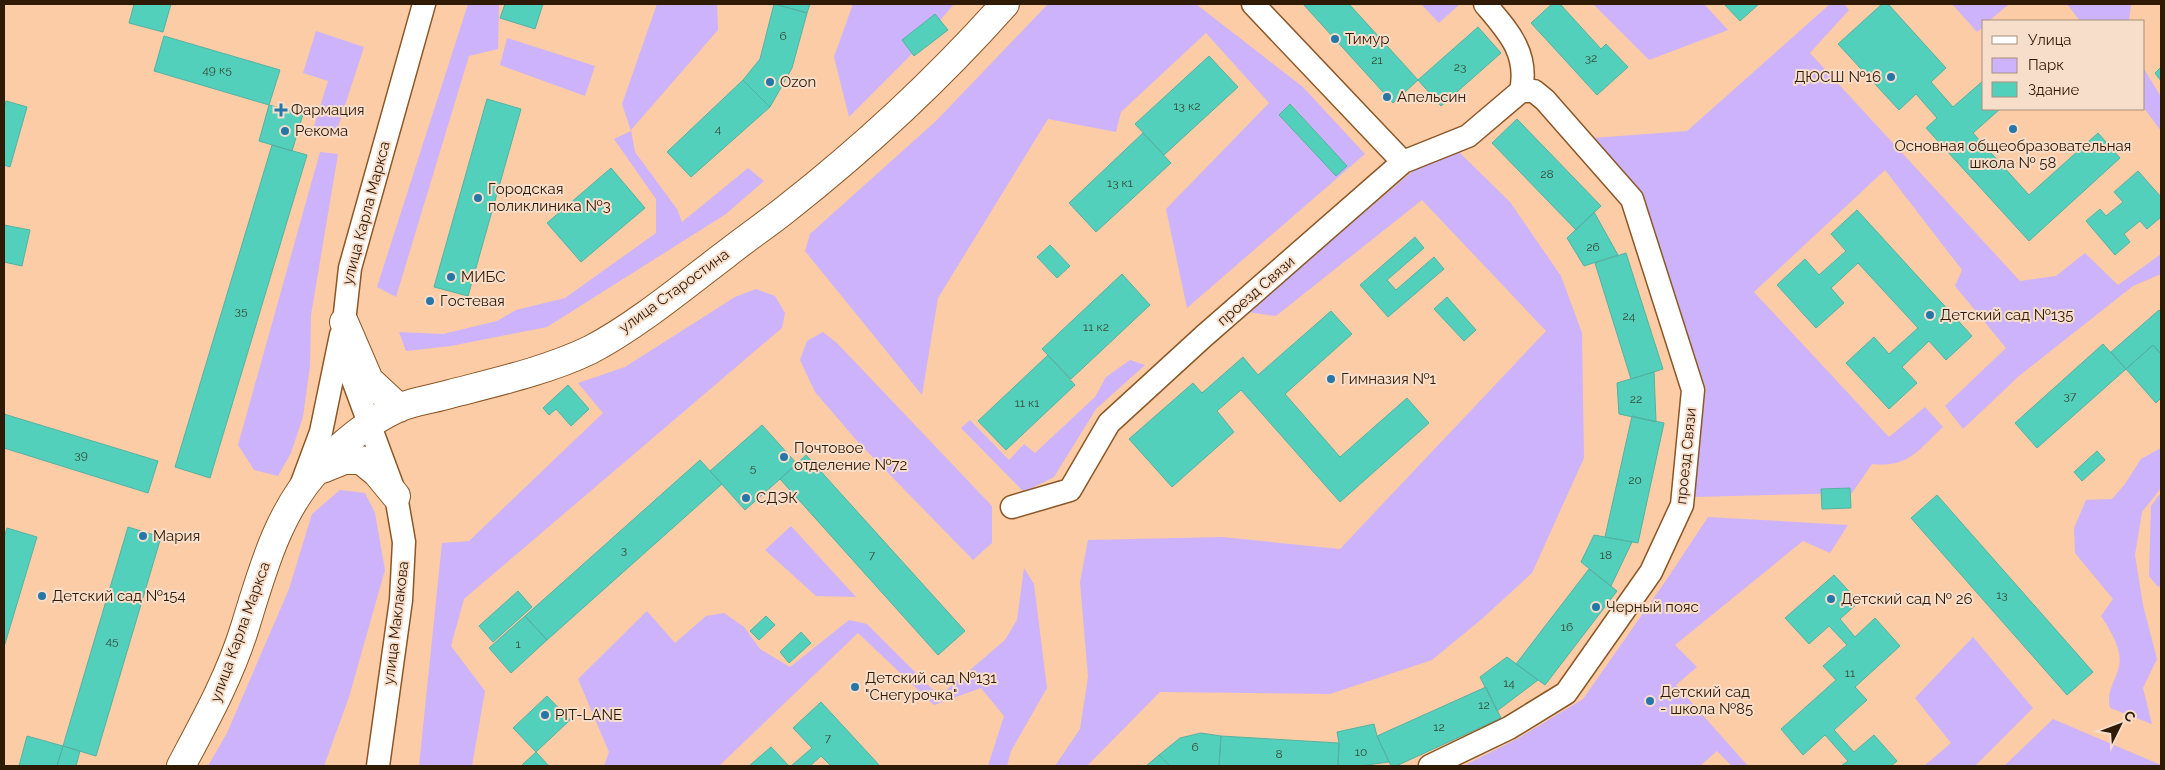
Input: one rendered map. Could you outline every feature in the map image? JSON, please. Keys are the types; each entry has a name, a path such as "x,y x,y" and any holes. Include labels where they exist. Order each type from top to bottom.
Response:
{"main road":[{"name":"улица Старостина","path":"297,498 316,471 369,426 399,408 542,368 592,349 664,301 802,196 949,65 1006,4"},
{"path":"344,322 369,380 399,408"},
{"path":"316,471 344,460 361,460 394,488"},
{"name":"улица Карла Маркса","path":"181,766 214,704 245,627 274,538 297,498"}],"street":[{"name":"улица Карла Маркса","path":"394,488 353,380 344,322 350,268 424,4"},
{"path":"1253,4 1403,162"},
{"path":"1485,4 1510,33 1518,48 1524,77 1521,91"},
{"name":"проезд Связи","path":"1012,507 1070,490 1109,423 1204,336 1403,162 1468,136 1521,91 1534,92 1545,100 1632,199 1693,390 1682,505 1651,572 1566,693 1510,728 1430,766"},
{"path":"297,498 321,432 344,322"},
{"name":"улица Маклакова","path":"378,766 402,583 404,542 394,488"}],"green space":[{"path":"468,4 499,4 498,49 469,56 396,297 377,287"},
{"path":"657,4 717,4 718,30 631,130 635,152 677,209 682,222 748,168 764,181 726,214 547,327 451,346 406,351 399,332 443,334 497,321 516,310 565,298 656,233 656,199 614,139 631,131 622,104"},
{"path":"853,4 954,4 908,58 849,117 834,57"},
{"path":"1048,4 1196,4 1303,87 1365,154 1187,308 1166,209 1269,103 1206,33 1121,112 1116,132 1048,119 938,298 922,395 805,251 810,234 937,120","holes":["1291,104 1346,166 1336,176 1279,115"]},
{"path":"1421,4 1460,4 1439,23"},
{"path":"1593,4 1704,4 1728,30 1649,60"},
{"path":"1830,4 1844,4 1849,10 1810,53 2020,281 2056,276 2085,253 2118,285 2161,254 2161,274 2133,286 2019,376 1963,429 1945,406 2006,348 1955,286 1962,270 1885,170 1754,292 1889,437 1925,407 1943,427 1912,456 1885,465 1872,464 1852,493 1693,497 1706,389 1642,195 1593,138 1687,131"},
{"path":"1952,4 2009,4 1990,20 1982,20 1982,28 1977,32"},
{"path":"2067,4 2131,4 2129,20 2079,20"},
{"path":"316,31 364,47 336,133 314,126 328,81 303,73"},
{"path":"507,38 595,66 585,96 500,65"},
{"path":"2145,71 2161,97 2161,131 2145,109"},
{"path":"320,152 338,154 311,315 310,366 303,417 291,453 278,476 254,470 238,445"},
{"path":"1459,152 1510,202 1561,276 1582,333 1584,458 1532,573 1483,618 1432,660 1330,694 1160,692 1087,766 1055,766 1080,729 1088,677 1080,582 1088,540 1222,537 1340,549 1546,331 1422,200 1276,316 1247,312 1413,171"},
{"path":"756,289 775,296 785,313 782,328 464,599 451,646 485,691 472,766 419,766 442,543 469,541 603,413 578,383 625,367 735,297"},
{"path":"823,332 837,343 992,506 992,543 973,560 858,442 815,392 800,360 807,341"},
{"path":"1130,360 1145,365 1096,409 1054,477 1024,492 961,428 970,420 1009,460 1024,444 1035,453 1095,397 1106,377"},
{"path":"2161,448 2161,488 2142,512 2135,555 2143,605 2157,659 2143,688 2152,724 2110,708 2109,697 2120,660 2115,640 2101,616 2113,599 2075,553 2074,528 2086,500 2112,499 2125,484 2141,459"},
{"path":"340,490 365,493 375,513 385,570 349,697 324,766 208,766 227,733 289,589 312,514"},
{"path":"2161,495 2161,587 2157,586 2149,576 2151,506"},
{"path":"1708,517 1848,525 1830,553 1803,541 1675,645 1697,667 1676,685 1748,766 1732,766 1717,751 1700,766 1463,766 1517,739 1583,699"},
{"path":"791,526 856,597 816,596 765,550"},
{"path":"1024,568 1034,584 1047,688 1011,751 1007,766 988,766 1004,716 981,688 934,705 858,633 719,766 604,766 609,752 578,679 647,611 675,643 706,616 724,613 744,627 760,649 790,667 849,620 867,624 932,689 943,693 1005,640 1017,620"},
{"path":"1973,637 2033,708 1975,766 1924,766 1951,743 1915,698"},
{"path":"2053,719 2161,765 2161,766 2004,766"}],"building":[{"path":"134,4 171,4 163,32 129,23"},
{"path":"505,4 543,4 535,29 500,18"},
{"path":"774,4 807,13 792,68 770,107 743,80 760,59"},
{"path":"775,4 810,4 807,13"},
{"path":"1303,4 1349,4 1418,80 1393,103"},
{"path":"1552,4 1560,4 1601,49 1606,44 1628,67 1597,95 1531,23"},
{"path":"1724,4 1759,4 1740,21"},
{"path":"1882,4 1888,4 1946,68 1931,82 1953,107 1982,82 1982,110 1999,110 1973,133 2029,195 2098,133 2120,158 2029,241 1926,128 1937,118 1916,94 1899,110 1838,44"},
{"path":"935,14 948,30 914,56 902,40"},
{"path":"1478,27 1501,53 1441,106 1418,80"},
{"path":"164,36 280,70 269,105 154,71"},
{"path":"1209,56 1238,87 1164,155 1135,124"},
{"path":"2161,67 2161,81 2155,73"},
{"path":"743,80 770,107 691,177 667,152"},
{"name":"Городская поликлиника №3","path":"487,99 521,109 468,296 434,287"},
{"path":"6,101 27,107 10,167 4,165 4,108"},
{"path":"1290,104 1347,166 1336,176 1279,115"},
{"path":"269,105 303,114 292,151 259,141"},
{"path":"1517,119 1601,206 1576,230 1492,143"},
{"path":"1143,133 1171,163 1096,232 1069,203"},
{"path":"272,145 307,155 210,478 175,467"},
{"path":"611,168 645,208 581,262 547,223"},
{"path":"2138,171 2161,197 2161,217 2147,229 2140,221 2124,234 2130,242 2115,255 2086,221 2100,209 2106,216 2123,202 2114,192"},
{"name":"Детский сад №135","path":"1857,210 1972,336 1946,360 1929,341 1902,367 1917,383 1889,409 1846,363 1874,337 1889,354 1918,328 1858,263 1831,288 1844,303 1816,328 1777,285 1805,259 1819,275 1846,251 1831,234"},
{"path":"1594,212 1618,255 1584,266 1567,238"},
{"path":"4,225 30,230 22,266 4,262"},
{"path":"1415,237 1424,248 1387,280 1396,290 1434,257 1444,269 1388,317 1360,285"},
{"path":"1050,245 1070,266 1057,278 1037,257"},
{"path":"1626,253 1663,369 1631,379 1595,263"},
{"path":"1122,274 1150,305 1071,379 1042,349"},
{"path":"1447,297 1476,330 1464,341 1434,309"},
{"path":"2159,310 2161,313 2161,354 2153,345 2126,369 2111,352"},
{"path":"1331,311 1352,334 1285,394 1340,457 1407,398 1429,423 1340,502 1241,390 1217,411 1234,432 1172,487 1129,439 1193,383 1202,393 1243,357 1258,375"},
{"path":"2103,344 2126,369 2037,448 2015,423"},
{"path":"2153,345 2161,354 2161,398 2156,403 2126,369"},
{"path":"1048,355 1075,385 1006,450 978,421"},
{"path":"1654,372 1656,422 1619,414 1617,383"},
{"path":"568,385 589,409 571,426 556,409 549,415 543,408"},
{"path":"4,414 158,461 148,493 4,448"},
{"path":"1632,416 1664,423 1638,543 1605,537"},
{"path":"762,425 797,464 745,510 710,471"},
{"path":"2097,451 2105,460 2082,481 2074,472"},
{"path":"806,455 965,631 938,655 780,479"},
{"path":"700,460 722,484 547,640 525,616"},
{"path":"1850,488 1851,508 1822,509 1821,489"},
{"path":"1937,495 2093,672 2067,695 1911,518"},
{"path":"128,527 161,537 96,756 63,746"},
{"path":"7,528 37,537 4,647 4,538"},
{"path":"1594,535 1632,542 1611,586 1581,562"},
{"path":"1589,569 1617,591 1545,685 1516,664"},
{"path":"1834,575 1859,602 1840,619 1855,637 1875,618 1900,646 1855,687 1867,700 1834,730 1854,752 1874,735 1897,761 1891,766 1841,766 1848,761 1825,735 1803,755 1781,729 1836,680 1823,666 1847,645 1829,626 1809,644 1785,618"},
{"path":"518,591 532,607 493,642 479,626"},
{"path":"525,616 547,640 511,673 489,648"},
{"path":"766,616 775,625 759,640 750,631"},
{"path":"801,632 811,643 789,663 780,652"},
{"path":"1507,657 1538,680 1497,711 1480,677"},
{"path":"1486,687 1501,718 1396,766 1391,766 1377,736"},
{"path":"547,696 570,720 536,752 513,728"},
{"path":"821,702 880,766 831,766 821,756 810,766 791,766 812,748 793,728"},
{"path":"1374,724 1377,736 1389,762 1359,766 1338,766 1339,743 1337,732"},
{"path":"1201,733 1221,736 1219,766 1170,766 1159,755 1180,738"},
{"path":"27,736 63,746 57,766 19,766"},
{"path":"1221,736 1339,743 1338,766 1219,766"},
{"path":"63,746 80,751 76,766 57,766"},
{"path":"771,747 789,766 749,766"},
{"path":"536,752 549,766 521,766"},
{"path":"1159,755 1170,766 1146,766"}],"place":[{"name":"Тимур","path":"1335,39"},
{"name":"ДЮСШ №16","path":"1891,77"},
{"name":"Ozon","path":"770,82"},
{"name":"Апельсин","path":"1387,97"},
{"name":"Фармация","path":"281,110"},
{"name":"Основная общеобразовательная школа № 58","path":"2013,129"},
{"name":"Рекома","path":"285,131"},
{"name":"Городская поликлиника №3","path":"478,198"},
{"name":"МИБС","path":"451,277"},
{"name":"Гостевая","path":"430,301"},
{"name":"Детский сад №135","path":"1930,315"},
{"name":"Гимназия №1","path":"1331,379"},
{"name":"Почтовое отделение №72","path":"784,457"},
{"name":"СДЭК","path":"746,498"},
{"name":"Мария","path":"143,536"},
{"name":"Детский сад №154","path":"42,596"},
{"name":"Детский сад № 26","path":"1831,599"},
{"name":"Черный пояс","path":"1596,607"},
{"name":"Детский сад №131 \"Снегурочка\"","path":"855,687"},
{"name":"Детский сад - школа №85","path":"1650,701"},
{"name":"PIT-LANE","path":"545,715"}]}
